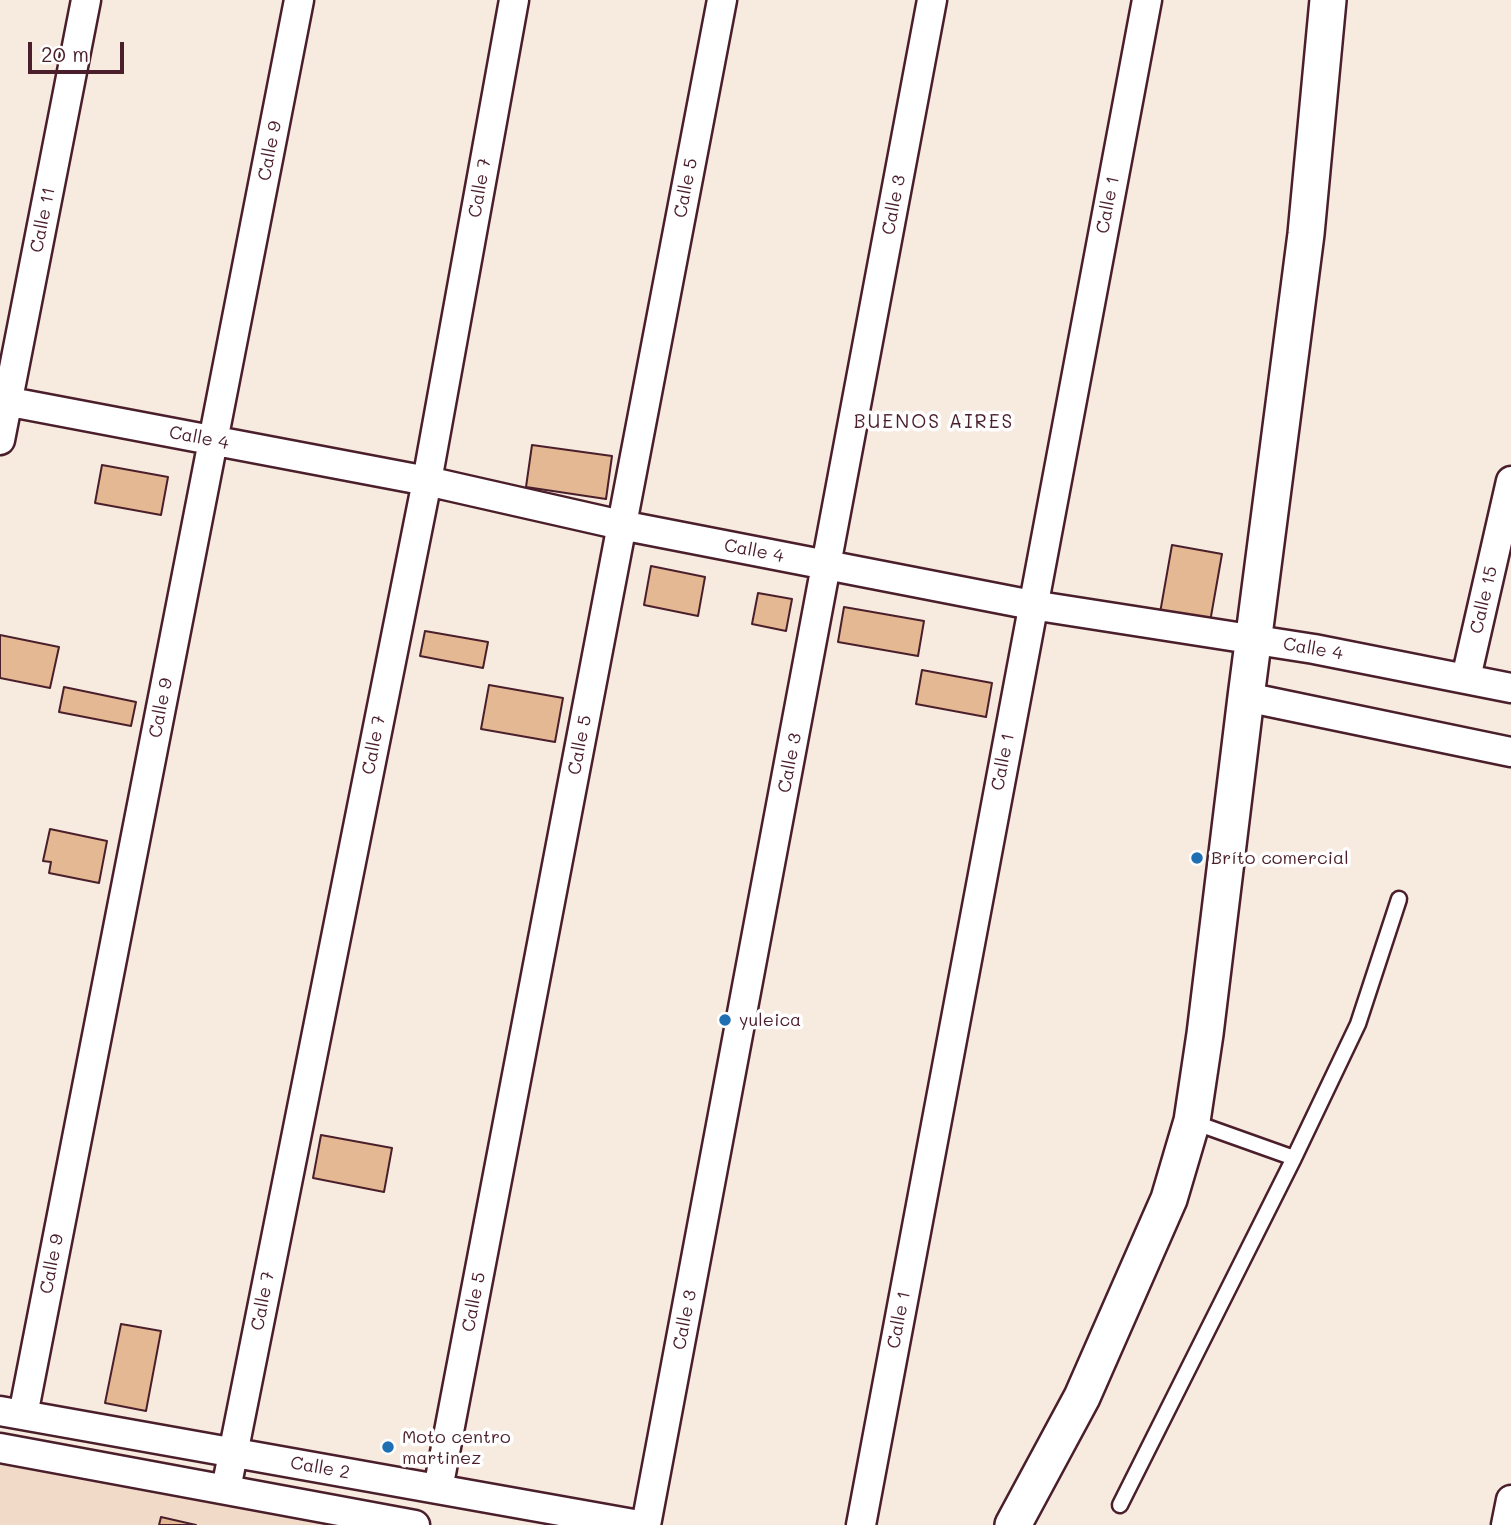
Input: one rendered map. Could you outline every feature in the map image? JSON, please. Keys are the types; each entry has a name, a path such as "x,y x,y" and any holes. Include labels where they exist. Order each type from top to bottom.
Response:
{"street":[{"name":"Calle 11","path":"0,440 4,401 86,0"},
{"name":"Calle 9","path":"11,1413 214,441 299,0"},
{"name":"Calle 7","path":"226,1489 427,481 514,0"},
{"name":"Calle 5","path":"438,1489 722,0"},
{"name":"Calle 3","path":"646,1525 932,0"},
{"name":"Calle 1","path":"861,1525 1147,0"},
{"path":"1013,1525 1083,1397 1169,1199 1192,1121 1307,234 1328,0"},
{"name":"Calle 4","path":"4,401 427,481 621,525 1032,606 1253,639 1511,688"},
{"name":"Calle 15","path":"1466,678 1511,481"},
{"path":"1246,697 1511,752"},
{"name":"Calle 2","path":"11,1413 639,1525"},
{"path":"0,1448 415,1525"},
{"path":"1506,1525 1511,1500"}],"lane":[{"path":"1120,1505 1358,1024 1399,899"},
{"path":"1192,1121 1294,1158"}],"shaded area":[{"path":"0,1459 374,1525 0,1525"}],"building":[{"path":"532,445 612,456 606,499 526,487"},
{"path":"102,465 168,477 161,515 95,503"},
{"path":"1172,545 1222,554 1210,622 1160,613"},
{"path":"651,566 705,577 698,616 644,605"},
{"path":"758,593 792,599 786,631 752,624"},
{"path":"844,607 924,621 918,656 838,642"},
{"path":"425,631 488,642 483,668 420,656"},
{"path":"0,635 59,647 50,688 0,678"},
{"path":"922,670 992,683 986,717 916,704"},
{"path":"489,685 563,698 555,742 481,729"},
{"path":"64,687 136,702 131,726 59,712"},
{"path":"50,829 107,841 99,883 49,873 51,862 43,861"},
{"path":"321,1135 392,1148 384,1192 313,1178"},
{"path":"121,1324 161,1331 146,1411 105,1403"},
{"path":"161,1517 196,1525 159,1525"}],"place":[{"name":"Bríto comercial","path":"1197,858"},
{"name":"yuleica","path":"725,1020"},
{"name":"Moto centro martinez","path":"388,1447"}],"district":[{"name":"BUENOS AIRES","path":"934,422"}]}
